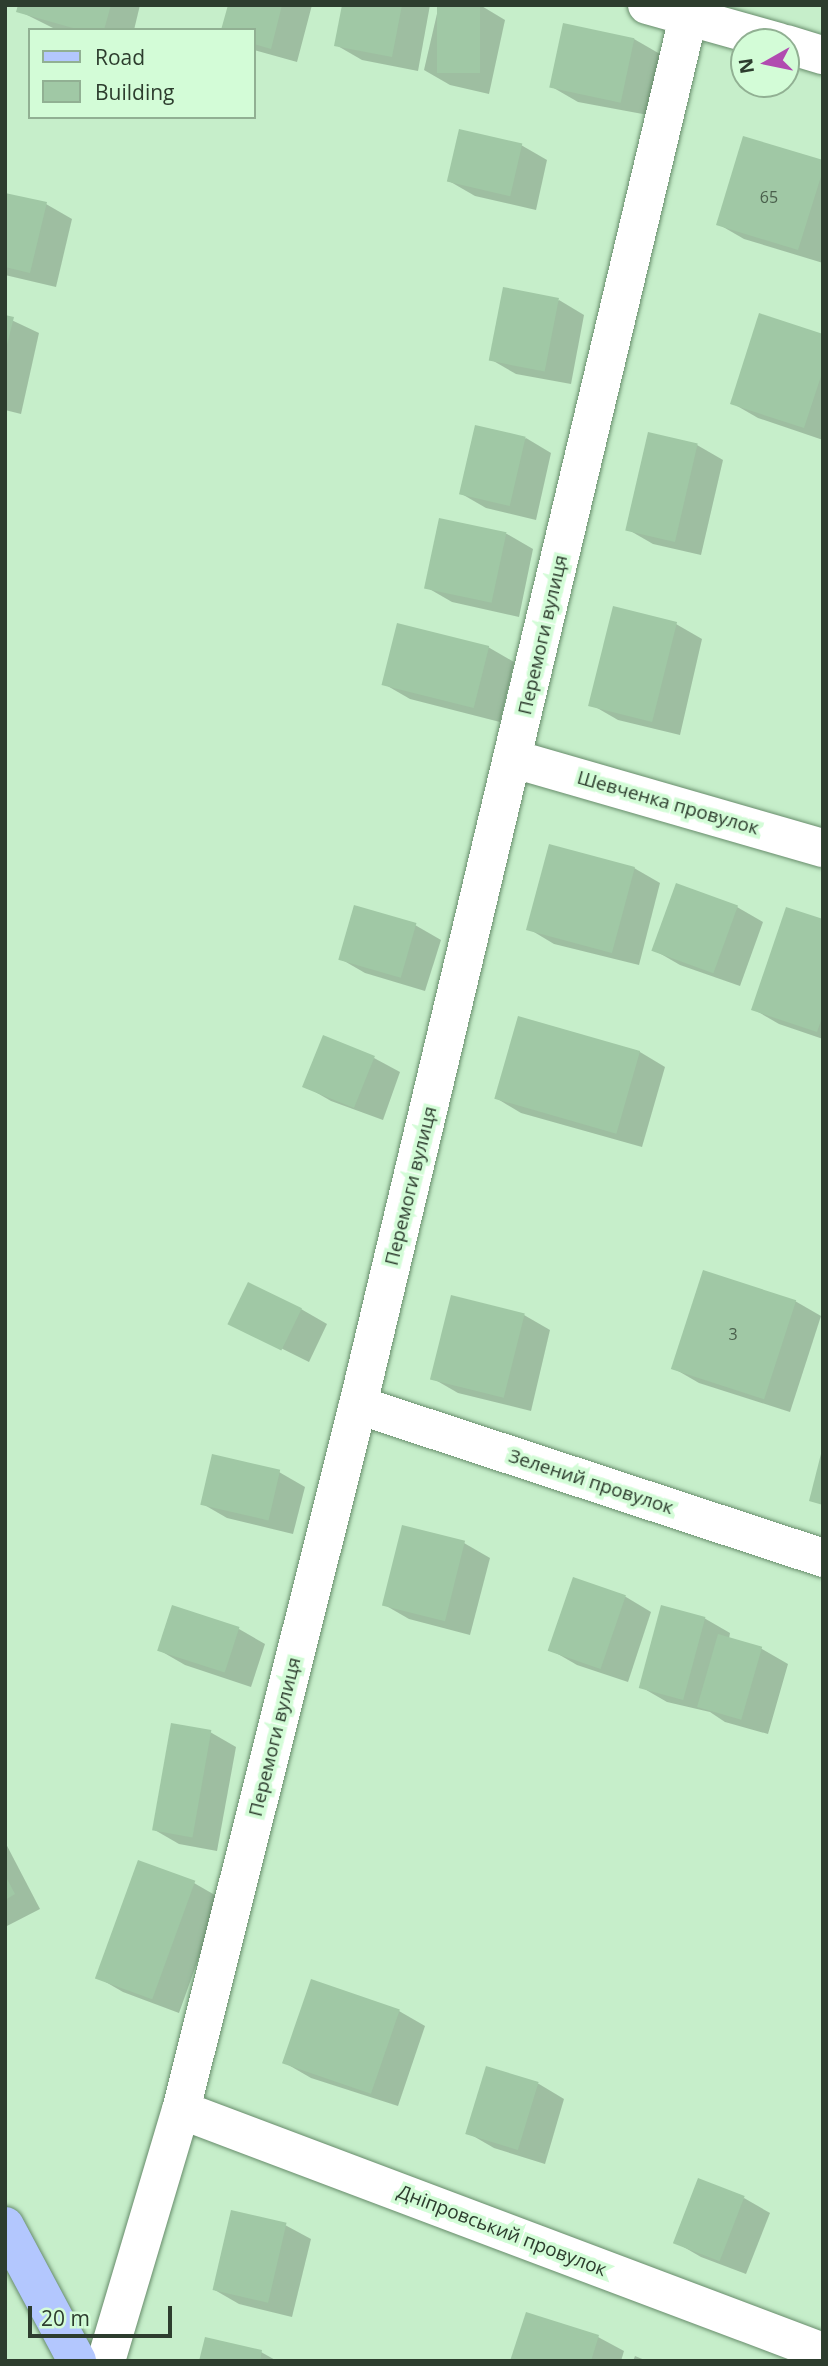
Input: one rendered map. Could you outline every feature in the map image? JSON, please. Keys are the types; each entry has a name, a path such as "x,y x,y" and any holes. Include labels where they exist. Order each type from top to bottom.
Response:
{"main road":[{"path":"5,2226 77,2361"}],"street":[{"path":"647,5 690,10 740,28"},
{"name":"Перемоги вулиця","path":"106,2361 181,2110 358,1405 514,759 690,10"},
{"path":"800,48 823,55"},
{"name":"Шевченка провулок","path":"514,759 823,848"},
{"name":"Зелений провулок","path":"358,1405 823,1558"},
{"name":"Дніпровський провулок","path":"181,2110 823,2352"}],"building":[{"path":"18,5 111,5 105,28 73,28 16,12"},
{"path":"228,5 282,5 271,49 256,45 256,28 222,28"},
{"path":"342,5 402,5 392,57 334,46"},
{"path":"437,5 480,5 480,73 437,73"},
{"path":"563,23 634,38 621,103 549,88"},
{"path":"459,129 522,144 510,196 447,182"},
{"path":"743,136 823,160 823,170 798,250 716,225"},
{"path":"5,193 47,202 30,273 5,267"},
{"path":"503,287 559,298 545,371 489,361"},
{"path":"759,313 823,334 823,370 804,428 730,404"},
{"path":"5,315 14,317 6,349 5,349"},
{"path":"475,425 526,437 510,506 459,494"},
{"path":"648,432 698,443 675,542 625,530"},
{"path":"439,518 506,532 492,603 424,588"},
{"path":"613,606 677,622 652,722 588,706"},
{"path":"397,623 489,646 474,708 382,685"},
{"path":"549,844 635,867 612,953 526,930"},
{"path":"676,883 738,906 713,973 651,951"},
{"path":"354,905 416,923 401,978 338,960"},
{"path":"786,907 823,919 823,1015 817,1032 751,1010"},
{"path":"518,1016 640,1051 616,1134 494,1099"},
{"path":"323,1035 375,1056 354,1108 302,1087"},
{"path":"703,1270 796,1300 764,1399 671,1369"},
{"path":"248,1282 302,1308 281,1351 227,1324"},
{"path":"451,1295 525,1313 504,1398 430,1379"},
{"path":"823,1450 823,1505 809,1501"},
{"path":"212,1454 280,1470 269,1520 200,1505"},
{"path":"402,1525 465,1541 445,1621 382,1606"},
{"path":"573,1577 626,1595 601,1669 548,1651"},
{"path":"172,1605 240,1627 225,1673 157,1651"},
{"path":"661,1605 705,1617 683,1700 639,1688"},
{"path":"718,1634 762,1647 741,1720 697,1707"},
{"path":"171,1723 211,1730 192,1837 152,1830"},
{"path":"138,1860 195,1881 152,1999 95,1978"},
{"path":"5,1875 15,1894 5,1900"},
{"path":"311,1979 400,2010 371,2094 282,2063"},
{"path":"486,2066 539,2082 518,2150 465,2134"},
{"path":"698,2178 745,2196 720,2261 673,2243"},
{"path":"231,2210 287,2223 268,2303 213,2290"},
{"path":"526,2312 599,2335 591,2361 510,2361"},
{"path":"205,2337 262,2350 260,2361 199,2361"}]}
